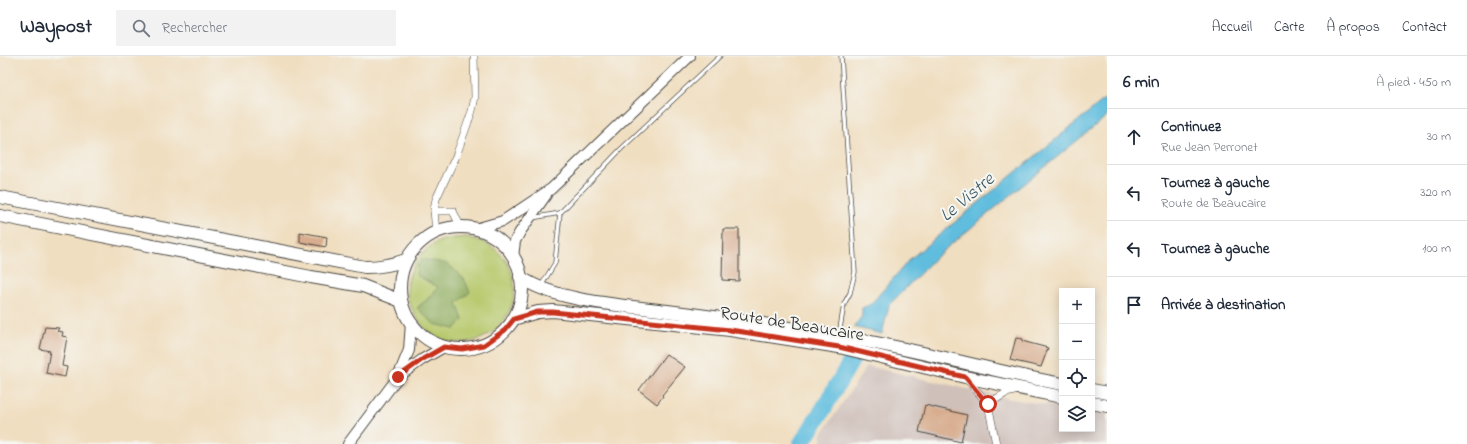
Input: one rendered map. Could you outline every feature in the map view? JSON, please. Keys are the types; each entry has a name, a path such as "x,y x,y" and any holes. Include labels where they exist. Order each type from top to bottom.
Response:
{"main road":[{"path":"348,444 398,377 409,350 410,324 401,301 400,280 406,260 413,250 421,242 436,233 448,229 475,229 503,221 551,189 690,56"},
{"path":"513,257 515,241 520,232 551,189"},
{"path":"0,197 365,267 392,266 406,260"},
{"path":"0,216 349,283 374,290 401,301"},
{"path":"410,324 425,338 444,347 462,349 484,345 505,330 514,319 521,296 520,277 513,257 496,239 475,229"},
{"name":"Route de Beaucaire","path":"520,277 539,288 563,295 839,336 1059,383"},
{"name":"Route de Beaucaire","path":"514,319 538,312 553,312 730,330 839,347 965,377 1059,396"},
{"path":"398,377 423,359 444,347"},
{"path":"1095,391 1107,393"},
{"path":"1095,404 1107,406"}],"street":[{"path":"436,233 434,211 436,199 456,156 472,111 475,97 474,56"},
{"path":"434,211 452,211 461,228"},
{"path":"965,377 988,404 996,444"},
{"path":"988,404 1006,393 1022,389"}],"lane":[{"path":"530,218 560,213 621,149 720,56"},
{"path":"839,336 844,304 850,293 855,272 841,56"},
{"path":"539,288 555,263 560,213"}],"shaded area":[{"path":"867,366 1011,399 1059,407 1059,432 1095,432 1095,411 1107,413 1107,444 823,444 821,435"}],"green space":[{"path":"466,237 489,245 496,250 508,265 514,281 513,298 508,314 498,327 484,337 467,342 447,341 434,336 416,317 410,304 407,287 416,262 427,249 442,241","holes":["438,287 470,292 456,303 463,320 417,308 430,297"]},
{"path":"423,259 448,264 464,279 470,292 457,303 463,320 455,329 434,324 417,308 430,297 438,287 416,275 417,266"}],"water":[{"path":"1107,97 1107,116 938,255 889,305 882,334 854,327 862,316 862,308 871,304 910,259"}],"building":[{"path":"723,229 739,229 739,281 722,280"},
{"path":"300,232 327,237 326,247 300,242"},
{"path":"45,327 59,328 57,331 63,332 62,336 67,337 62,366 67,367 65,377 46,373 50,351 40,349"},
{"path":"1016,338 1048,348 1041,367 1010,360"},
{"path":"666,354 685,367 662,395 663,396 657,404 639,390"},
{"path":"925,405 967,415 961,442 919,432"}],"waterway":[{"name":"Le Vistre","path":"801,444 853,358"}],"route":[{"path":"398,377 423,359 444,347 462,349 484,345 505,330 514,319 526,314 553,312 730,330 839,347 965,377 988,404"}]}
